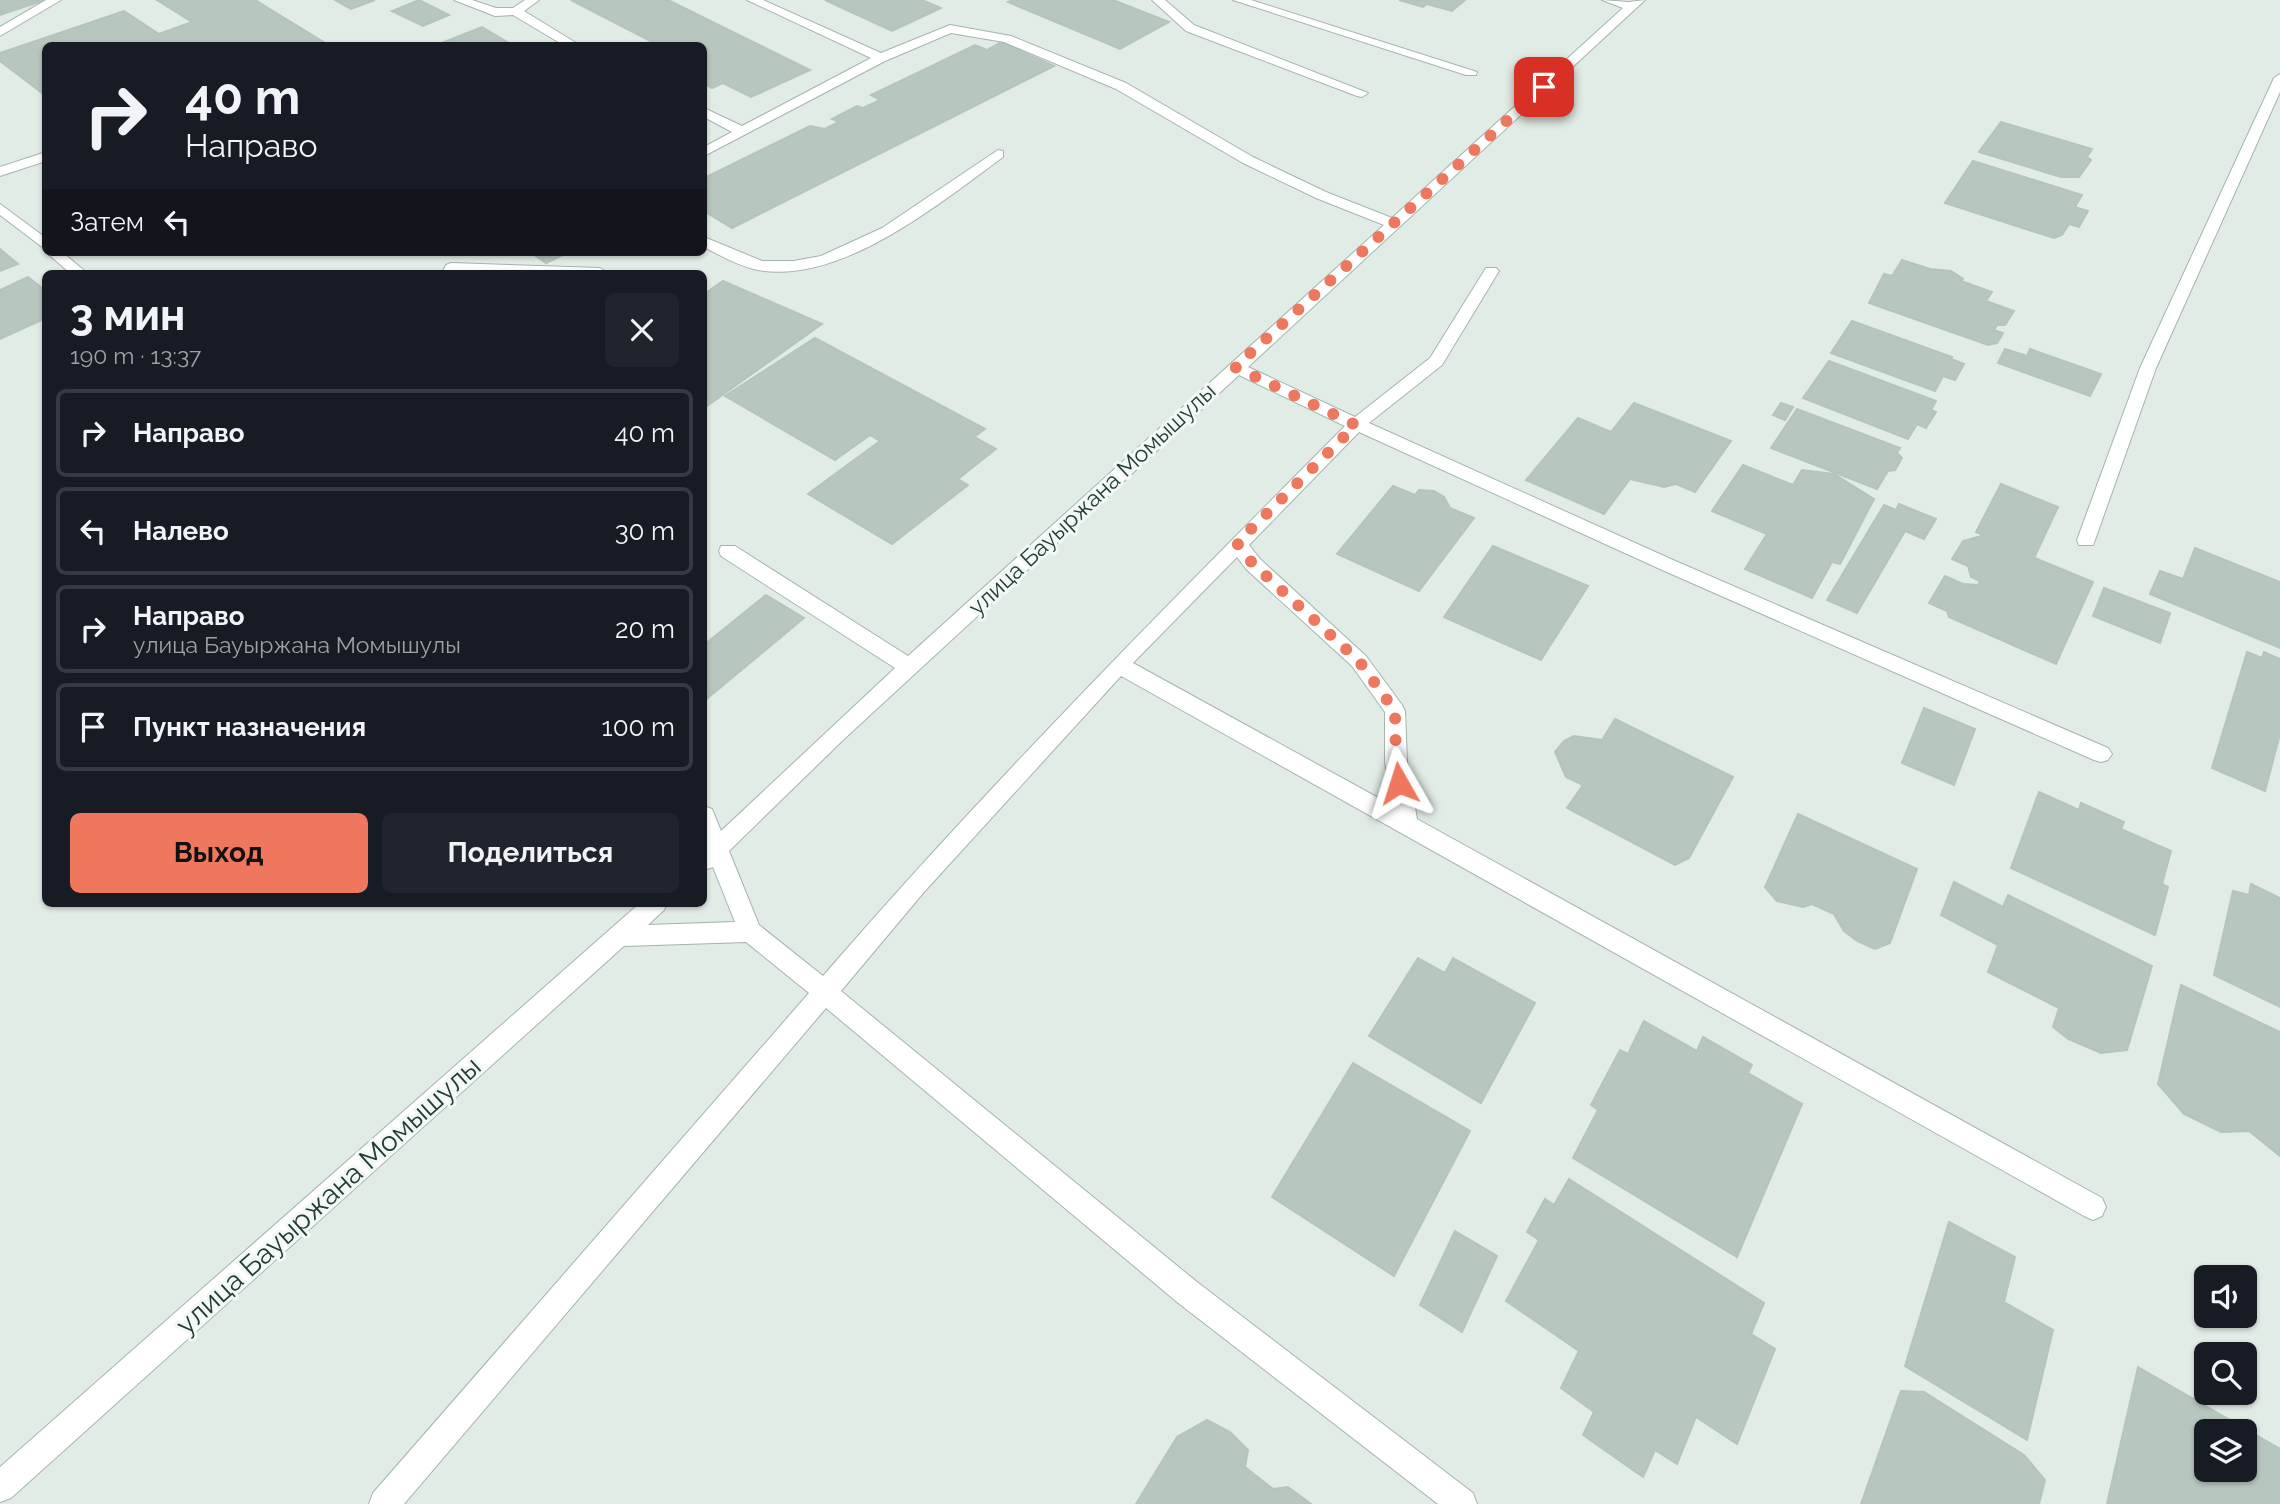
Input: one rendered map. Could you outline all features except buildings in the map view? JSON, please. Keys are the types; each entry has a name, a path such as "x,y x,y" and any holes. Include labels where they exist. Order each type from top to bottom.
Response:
{"street":[{"path":"0,32 55,0"},
{"path":"460,0 495,12 516,11 533,0"},
{"path":"753,0 880,58"},
{"path":"1158,0 1190,28 1362,93"},
{"path":"1239,0 1471,72"},
{"path":"1608,0 1635,3"},
{"name":"улица Бауыржана Момышулы","path":"710,855 909,667 1635,3"},
{"path":"516,11 568,42"},
{"path":"707,150 880,58 950,29 1007,38 1121,86 1248,160 1321,195 1394,224"},
{"path":"2086,540 2148,368 2280,78"},
{"path":"707,114 741,131"},
{"path":"707,242 760,266 794,265 850,252 922,210 998,154"},
{"path":"0,172 42,157"},
{"path":"0,208 42,243"},
{"path":"57,256 75,270"},
{"path":"451,270 511,270"},
{"path":"384,1504 916,885 1119,665 1237,543 1356,425 1436,361 1491,271"},
{"path":"1235,367 1356,425 1655,560 2101,754"},
{"path":"1237,543 1262,572 1359,661 1395,711 1396,762 1407,824"},
{"path":"728,551 909,667"},
{"path":"1119,665 2093,1207"},
{"path":"707,835 710,855 750,932 1187,1292 1462,1504"},
{"name":"улица Бауыржана Момышулы","path":"0,1487 652,907"},
{"path":"619,936 750,932"}],"route":[{"path":"1399,783 1395,711 1359,661 1253,564 1237,543 1356,425 1235,367 1544,87"}]}
